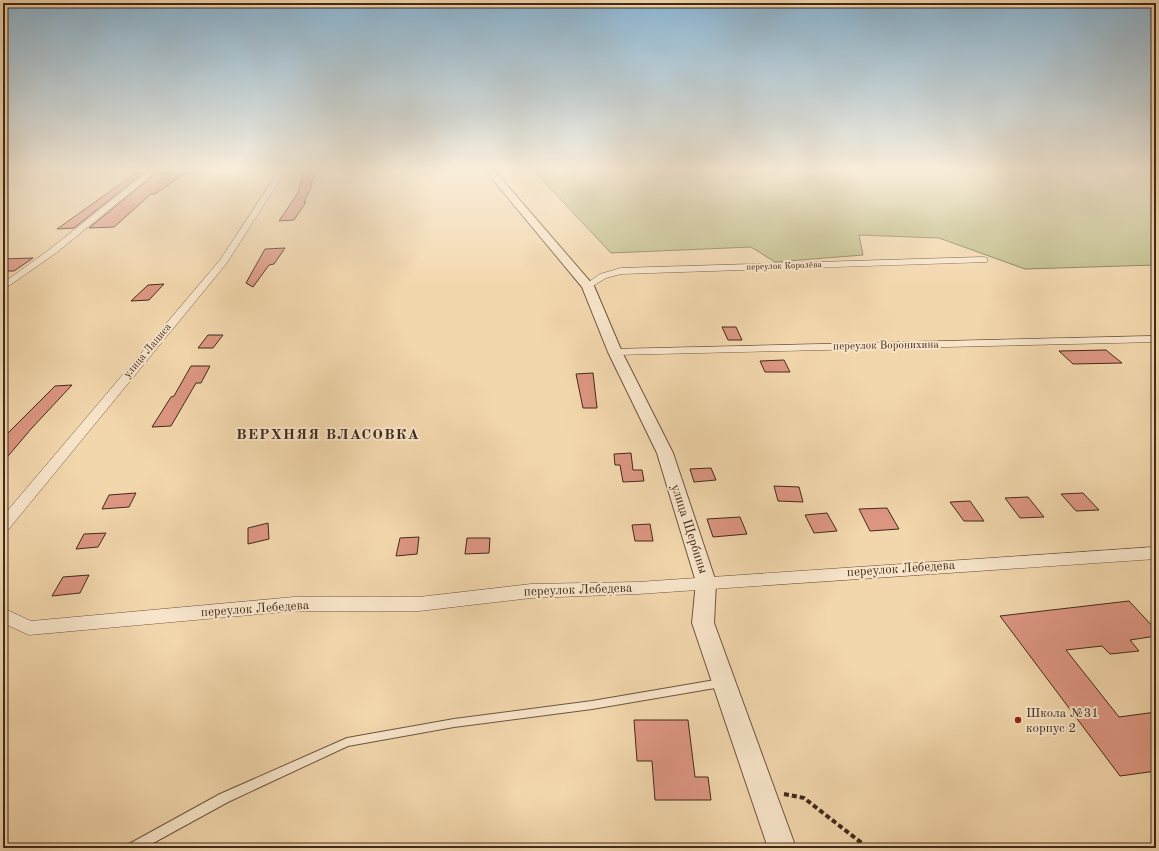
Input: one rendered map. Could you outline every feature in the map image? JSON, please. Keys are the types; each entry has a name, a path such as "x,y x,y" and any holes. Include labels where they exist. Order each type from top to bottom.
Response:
{"street":[{"path":"3,287 53,251 106,209"},
{"name":"улица Лациса","path":"3,526 223,262 258,209"},
{"name":"улица Щербины","path":"522,209 588,286 615,352 665,454 706,582 703,623 782,848"},
{"name":"переулок Королёва","path":"588,286 603,276 621,271 984,260"},
{"name":"переулок Воронихина","path":"615,352 1156,339"},
{"name":"переулок Лебедева","path":"3,615 29,628 294,604 419,604 531,591 638,588 706,582 1156,553"}],"lane":[{"path":"133,848 224,798 347,742 454,723 592,705 724,682"}],"path":[{"path":"762,791 804,798 868,848"}],"shaded area":[{"path":"569,209 1156,209 1156,265 1025,269 939,238 859,235 863,255 775,262 751,247 611,253"}],"building":[{"path":"86,209 98,209 74,228 57,229"},
{"path":"112,209 135,209 114,227 89,228"},
{"path":"287,209 302,209 294,220 279,221"},
{"path":"285,248 274,264 269,265 253,287 246,283 265,249"},
{"path":"33,258 14,271 3,271 3,259"},
{"path":"164,284 149,300 131,301 148,285"},
{"path":"722,327 736,327 742,340 728,340"},
{"path":"208,335 223,335 213,348 198,348"},
{"path":"1106,350 1122,363 1073,364 1059,351"},
{"path":"784,360 790,372 765,372 760,361"},
{"path":"191,366 210,366 201,383 196,383 171,426 152,427 171,397 174,396"},
{"path":"593,373 597,408 583,408 576,374"},
{"path":"72,385 3,462 3,438 55,386"},
{"path":"631,453 633,470 642,470 644,481 623,482 620,465 615,465 614,454"},
{"path":"711,468 716,480 694,482 690,469"},
{"path":"774,486 799,487 803,502 778,501"},
{"path":"136,493 129,507 102,509 109,495"},
{"path":"1083,493 1099,510 1076,511 1061,494"},
{"path":"1028,497 1044,517 1020,518 1005,498"},
{"path":"970,501 984,521 964,521 950,502"},
{"path":"887,508 899,529 870,531 859,509"},
{"path":"827,513 837,531 814,533 805,515"},
{"path":"740,517 747,534 713,537 707,519"},
{"path":"268,523 269,539 248,544 248,528"},
{"path":"650,524 653,541 635,541 632,525"},
{"path":"106,533 98,547 76,549 84,534"},
{"path":"419,537 417,554 396,556 400,538"},
{"path":"467,538 490,538 489,553 465,554"},
{"path":"89,575 80,593 52,596 63,577"},
{"path":"1129,601 1156,630 1156,636 1130,640 1139,651 1110,654 1102,646 1066,650 1119,717 1156,712 1156,771 1120,776 1000,616"},
{"path":"634,720 688,720 695,777 708,777 711,800 655,800 652,761 637,761"}],"place":[{"name":"Школа №31 корпус 2","path":"1018,720"}],"district":[{"name":"ВЕРХНЯЯ ВЛАСОВКА","path":"328,435"}]}
